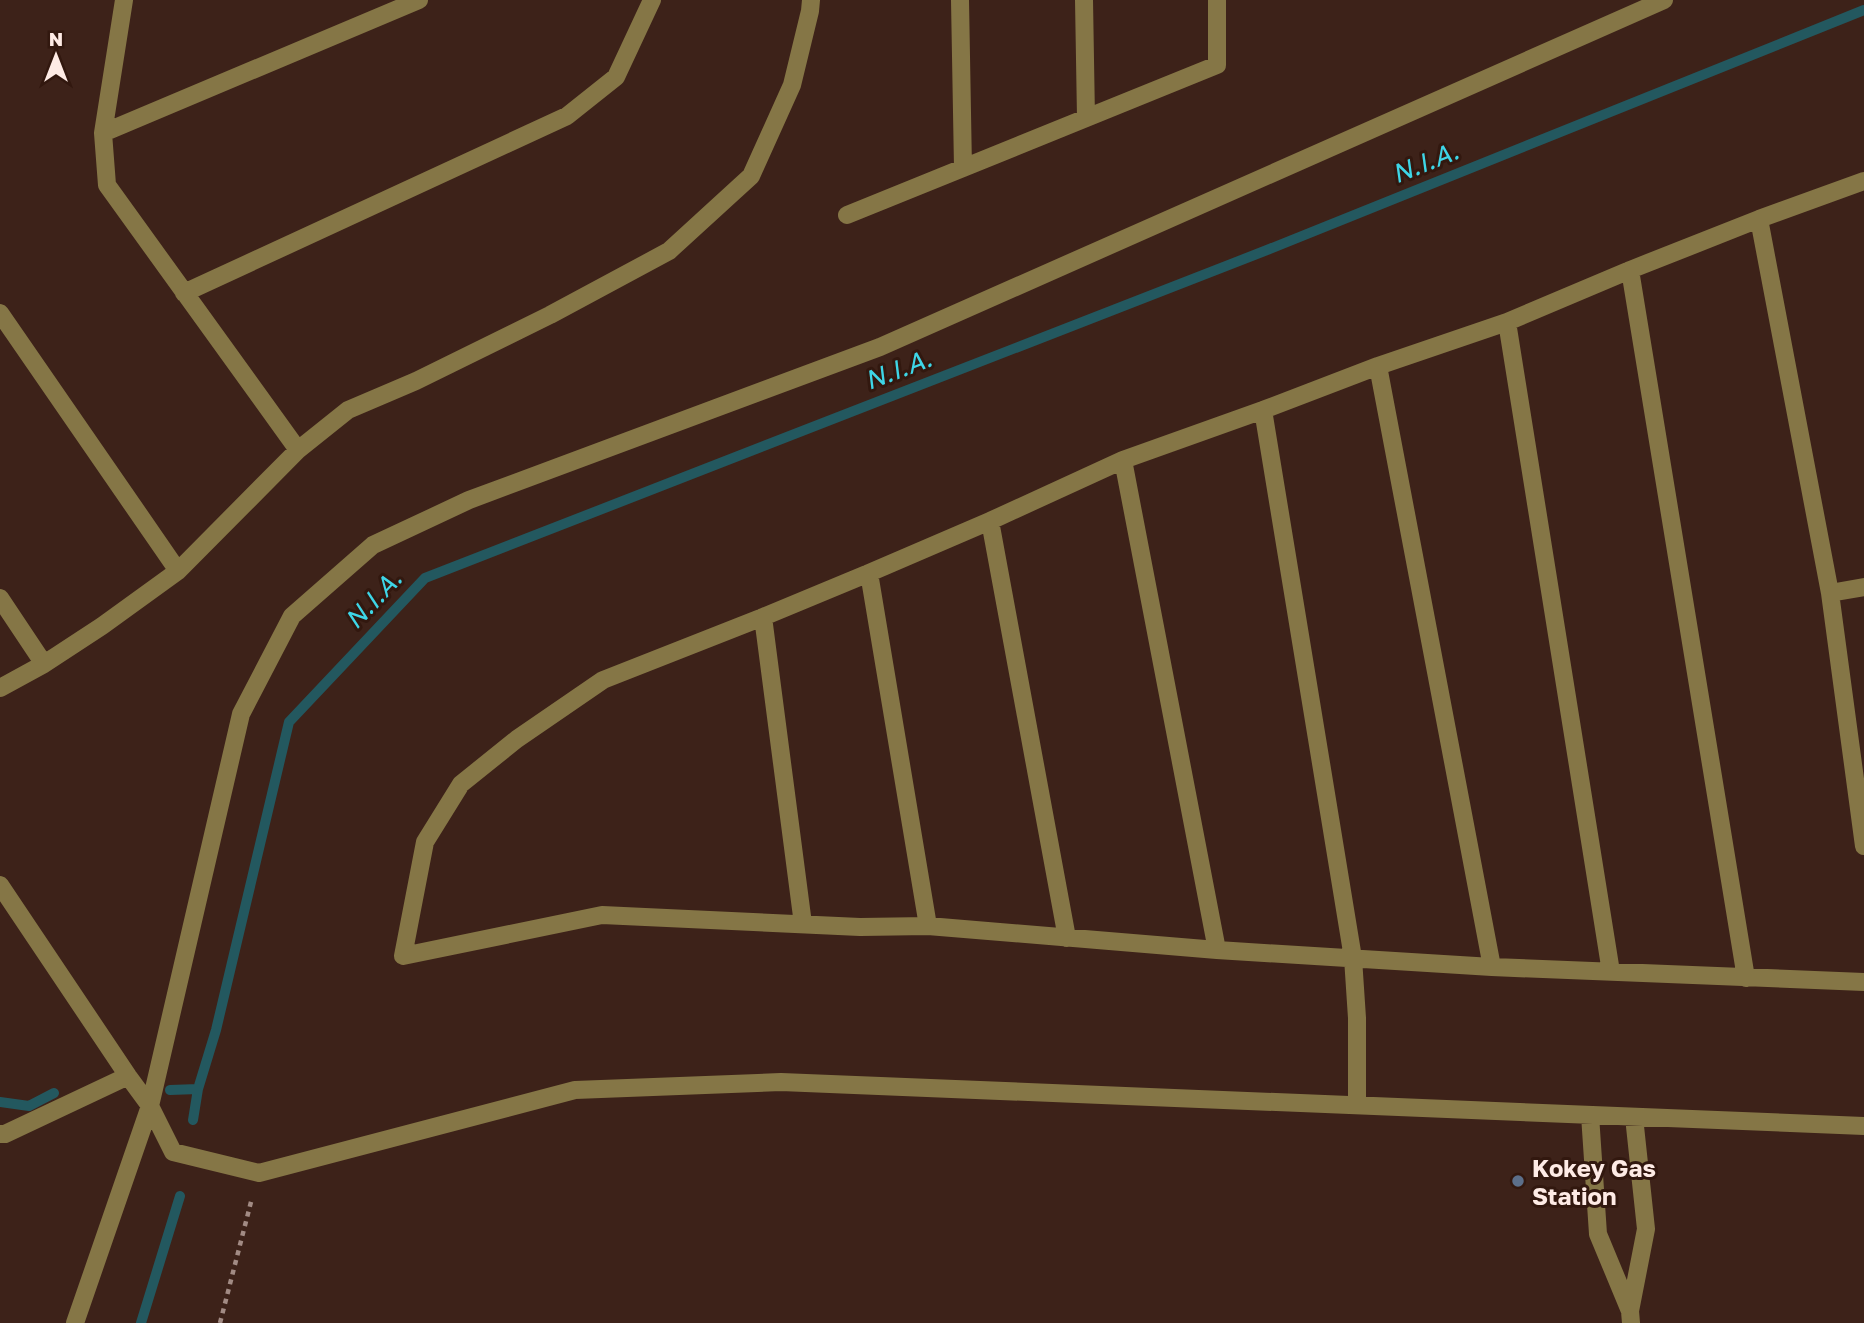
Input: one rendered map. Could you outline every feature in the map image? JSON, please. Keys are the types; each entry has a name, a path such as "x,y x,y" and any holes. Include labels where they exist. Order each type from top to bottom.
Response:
{"street":[{"path":"124,0 103,133 107,185 298,450"},
{"path":"103,133 419,0"},
{"path":"184,293 567,116 616,77 652,0"},
{"path":"0,688 44,664 102,626 178,571 298,450 348,410 416,381 550,315 669,251 751,176 792,85 811,0"},
{"path":"960,0 964,167"},
{"path":"1084,0 1086,118"},
{"path":"846,215 1217,65 1217,0"},
{"path":"75,1323 150,1106 241,714 292,616 373,545 469,500 880,347 1664,0"},
{"path":"1864,181 1759,219 1507,322 1378,366 1123,460 869,573 603,680 517,739 461,784 425,842 403,956 602,915 860,927 928,926 1217,950 1492,967 1864,982"},
{"path":"1759,219 1830,593 1864,846"},
{"path":"1630,270 1746,978"},
{"path":"0,313 178,571"},
{"path":"1507,322 1611,972"},
{"path":"1378,366 1492,967"},
{"path":"1263,410 1353,958 1357,1018 1357,1105"},
{"path":"1123,460 1217,950"},
{"path":"990,521 1067,938"},
{"path":"869,573 928,926"},
{"path":"1830,593 1864,587"},
{"path":"0,598 44,664"},
{"path":"763,617 803,924"},
{"path":"0,885 150,1106 173,1152 259,1173 575,1090 781,1082 1864,1126"},
{"path":"0,1134 128,1076"},
{"path":"1590,1115 1598,1234 1631,1317"},
{"path":"1631,1317 1646,1229 1634,1117"}],"path":[{"path":"220,1323 259,1173"}],"waterway":[{"name":"N.I.A.","path":"193,1120 198,1089 216,1030 289,722 425,578 1267,250 1864,10"},
{"path":"170,1090 198,1089"},
{"path":"0,1102 29,1106 54,1093"},
{"path":"141,1323 180,1196"}],"place":[{"name":"Kokey Gas Station","path":"1518,1181"}]}
